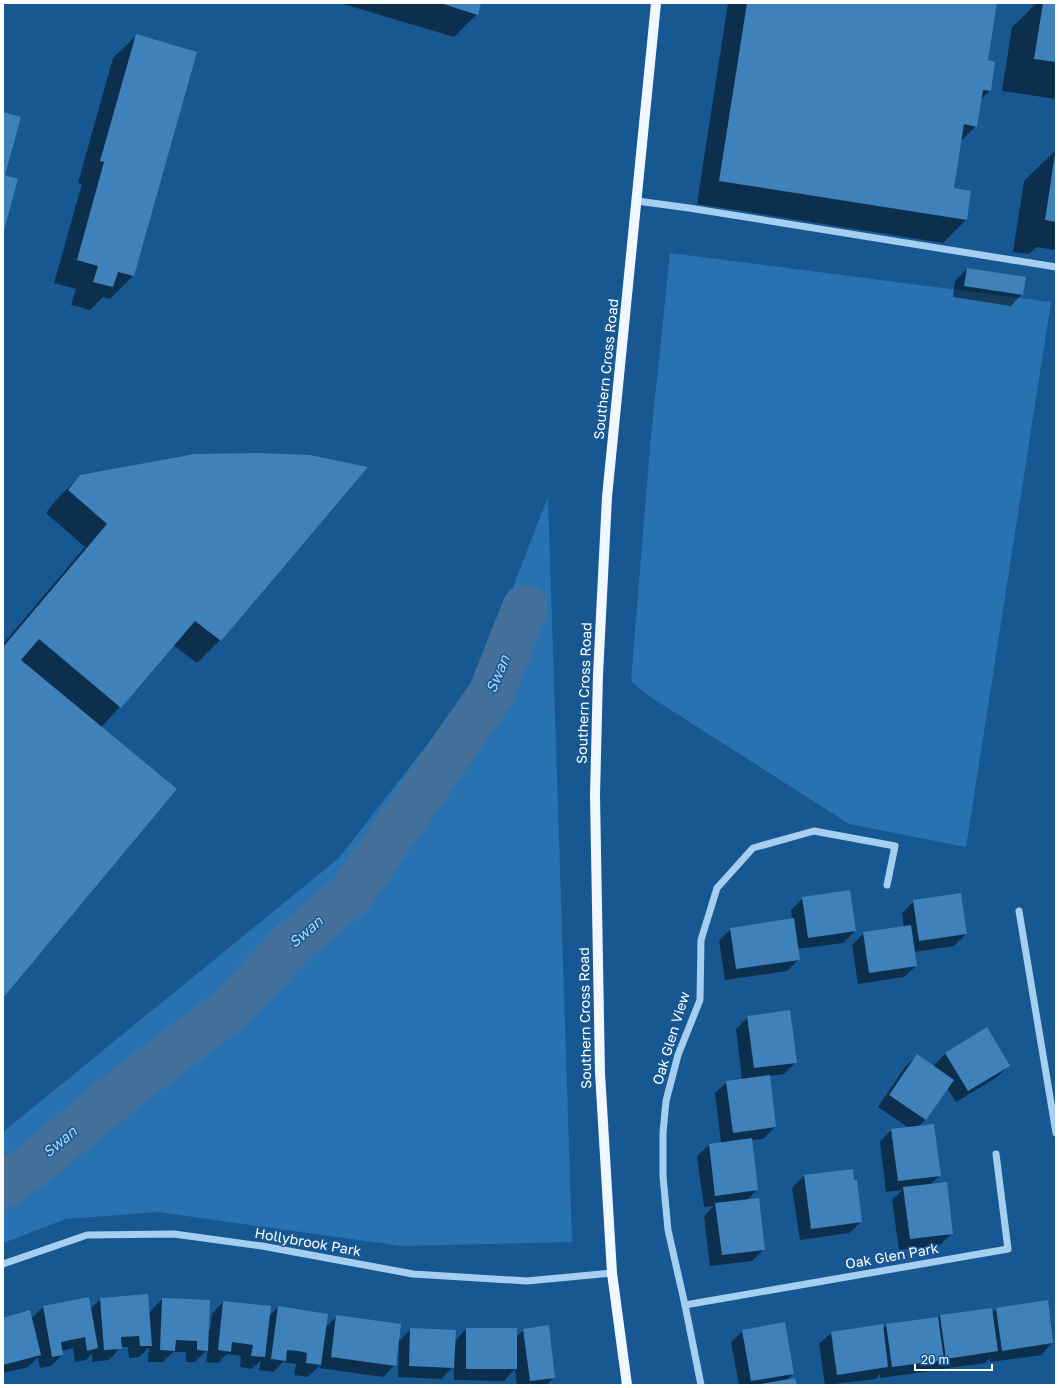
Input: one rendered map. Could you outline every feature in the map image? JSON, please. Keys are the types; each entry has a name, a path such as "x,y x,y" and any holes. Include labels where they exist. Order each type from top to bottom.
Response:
{"main road":[{"name":"Southern Cross Road","path":"627,1385 612,1273 600,1073 595,795 598,675 607,497 656,3"}],"street":[{"path":"637,201 697,209 1056,267"},
{"name":"Oak Glen View","path":"700,1385 685,1305 668,1230 663,1176 666,1101 678,1055 700,1000 701,940 716,888 753,848 814,831 895,846 887,885"},
{"path":"1019,911 1056,1133"},
{"name":"Oak Glen Park","path":"685,1305 1008,1249 996,1154"},
{"name":"Hollybrook Park","path":"3,1264 87,1235 174,1234 262,1246 413,1274 528,1281 612,1273"}],"shaded area":[{"path":"670,253 1051,302 966,847 849,824 649,696 631,681 650,447"},
{"path":"548,497 572,1242 402,1246 158,1212 66,1219 3,1243 3,1132 339,858 476,682"}],"building":[{"path":"440,3 481,3 478,15"},
{"path":"747,3 997,3 988,60 995,62 991,91 983,90 977,127 964,124 954,188 971,191 967,220 719,181"},
{"path":"1043,3 1056,3 1056,62 1034,59"},
{"path":"136,34 197,52 134,276 118,272 113,287 93,282 98,266 77,260 104,162 100,161"},
{"path":"3,112 21,117 5,175 18,179 3,234"},
{"path":"1056,154 1056,222 1045,220"},
{"path":"967,268 1026,277 1023,295 964,286"},
{"path":"257,453 310,455 368,467 221,641 195,621 121,708 39,639 21,660 177,789 3,998 3,645 4,646 107,524 68,490 80,475 195,454"},
{"path":"850,890 856,931 808,938 802,897"},
{"path":"961,893 967,934 919,941 913,900"},
{"path":"794,918 800,960 736,969 730,928"},
{"path":"911,925 917,966 869,973 863,932"},
{"path":"790,1010 797,1063 754,1068 747,1016"},
{"path":"987,1027 1010,1066 968,1091 945,1053"},
{"path":"917,1054 954,1080 926,1120 889,1095"},
{"path":"770,1075 776,1127 733,1133 726,1081"},
{"path":"934,1124 941,1176 898,1181 891,1129"},
{"path":"752,1138 758,1190 715,1196 709,1144"},
{"path":"853,1169 854,1180 857,1180 862,1222 811,1229 804,1175"},
{"path":"947,1182 953,1234 910,1239 903,1187"},
{"path":"759,1198 765,1250 722,1255 715,1203"},
{"path":"148,1294 152,1346 140,1346 139,1336 121,1337 122,1349 104,1350 100,1298"},
{"path":"89,1297 98,1348 87,1351 85,1337 61,1342 63,1355 52,1357 43,1306"},
{"path":"162,1298 210,1300 208,1351 197,1350 197,1341 176,1340 175,1351 160,1350"},
{"path":"1048,1300 1053,1343 1002,1351 996,1308"},
{"path":"223,1301 271,1306 265,1357 251,1356 253,1345 232,1342 231,1352 218,1350"},
{"path":"278,1306 328,1314 321,1365 306,1363 307,1353 298,1351 287,1350 286,1361 271,1359"},
{"path":"992,1308 998,1351 946,1359 940,1315"},
{"path":"30,1310 41,1355 3,1365 3,1318"},
{"path":"336,1315 401,1324 396,1366 331,1357"},
{"path":"938,1317 944,1360 892,1367 886,1324"},
{"path":"785,1322 794,1374 751,1381 742,1330"},
{"path":"883,1324 888,1367 837,1375 831,1332"},
{"path":"549,1325 555,1378 530,1381 523,1329"},
{"path":"410,1328 456,1330 454,1368 409,1366"},
{"path":"466,1328 517,1328 517,1369 466,1369"},
{"path":"795,1378 797,1385 761,1385 761,1384"}],"waterway":[{"name":"Swan","path":"3,1186 30,1167 133,1082 230,1009 293,942 351,894 491,694 525,608"}]}
